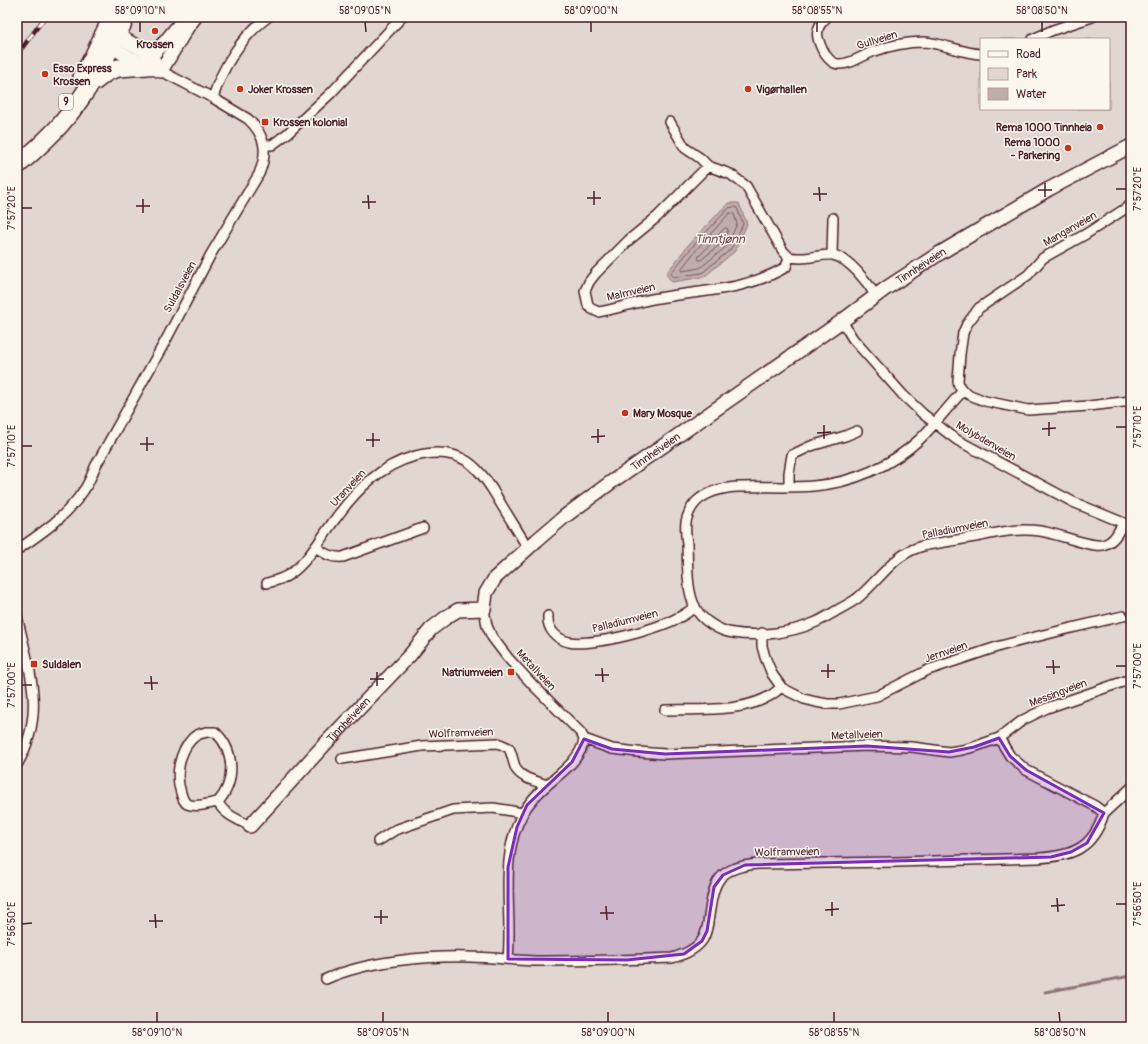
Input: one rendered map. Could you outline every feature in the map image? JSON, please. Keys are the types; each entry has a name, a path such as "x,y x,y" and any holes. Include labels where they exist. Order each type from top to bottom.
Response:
{"highway":[{"name":"9","path":"17,166 61,124 89,86 110,40 112,17"},
{"name":"9","path":"17,158 40,135 63,106 87,68 110,40 126,17"},
{"name":"9","path":"89,86 107,72 126,67 153,64"}],"street":[{"path":"153,64 165,42 186,17"},
{"path":"153,64 184,32 196,17"},
{"path":"210,96 236,51 245,39 268,17"},
{"path":"264,145 272,145 288,133 331,93 402,17"},
{"name":"Gullveien","path":"827,17 819,25 817,30 818,37 828,58 834,63 845,64 874,52 912,43 925,42 970,53 980,54"},
{"path":"1035,38 1053,30 1092,17"},
{"path":"110,40 132,59 153,64"},
{"name":"Suldalsveien","path":"17,550 54,523 86,488 107,446 167,338 211,254 259,174 264,161 264,145 258,130 248,119 210,96 174,78 153,64"},
{"path":"670,122 685,148 700,158 708,166 730,174 746,186 783,251 789,257 800,258 832,255 840,258 851,266 871,287 876,296"},
{"name":"Tinnheiveien","path":"250,826 325,744 410,655 431,629 458,610 484,609 486,593 495,578 564,517 614,480 876,296 940,253 1049,189 1131,146"},
{"name":"Malmveien","path":"708,166 657,217 629,240 596,273 589,282 585,291 588,305 598,312 658,298 732,288 777,272 786,267 789,257"},
{"name":"Manganveien","path":"962,391 958,381 961,344 967,324 980,308 1028,275 1043,258 1086,234 1131,205"},
{"path":"832,255 834,218"},
{"name":"Molybdenveien","path":"842,321 852,339 903,395 923,414 957,440 1057,495 1127,525"},
{"path":"936,424 962,391 985,401 1028,410 1088,406 1131,401"},
{"name":"Palladiumveien","path":"936,424 899,456 865,474 826,484 726,488 705,495 696,502 690,510 686,520 686,533 689,583 695,606 700,614 722,630 732,633 788,631 815,623 860,596 902,554 925,546 1009,531 1024,530 1056,534 1100,545 1109,543 1127,525"},
{"path":"789,486 789,473 792,455 811,446 857,431"},
{"name":"Uranveien","path":"267,583 283,578 293,572 316,547 336,517 370,480 385,469 406,459 436,452 459,457 466,460 476,468 494,491 528,548"},
{"path":"316,547 329,556 336,558 343,557 423,528"},
{"name":"Palladiumveien","path":"548,616 549,627 559,638 568,642 590,642 649,628 683,616 695,606"},
{"name":"Metallveien","path":"484,609 487,626 492,637 508,658 581,733 584,739 612,749 665,754 867,746 912,747 949,752 974,748 999,738"},
{"name":"Jernveien","path":"781,687 804,699 816,702 827,704 851,702 877,696 928,670 985,651 1123,616"},
{"path":"17,765 28,742 34,714 33,687 30,669 18,620"},
{"path":"665,710 715,709 749,705 771,696 781,687 772,674 765,657 762,646 762,633"},
{"name":"Messingveien","path":"999,738 1023,720 1047,708 1131,679"},
{"path":"207,732 215,732 222,738 230,756 231,779 228,788 218,802 201,805 187,803 180,791 178,771 186,747 191,739 199,734 207,732"},
{"path":"999,738 1010,756 1026,770 1095,806 1104,813 1131,788"},
{"path":"508,959 508,867 512,839 522,814 536,794 575,758 583,744 584,739"},
{"name":"Wolframveien","path":"342,759 422,746 498,743 506,745 509,748 516,768 520,774 547,785"},
{"path":"218,802 225,811 250,826"},
{"path":"378,841 400,828 453,810 493,808 522,814"},
{"name":"Wolframveien","path":"326,979 356,969 408,960 469,957 540,961 672,958 693,949 702,940 707,931 714,887 723,875 735,867 757,864 896,862 1061,856 1080,848 1087,843 1094,835 1104,813"}],"highlighted area":[{"path":"999,738 1010,756 1026,770 1104,813 1087,843 1071,852 1051,857 745,865 723,875 714,887 707,931 702,941 684,954 627,960 508,959 508,867 517,827 527,805 572,762 584,739 612,749 665,754 867,746 949,752 974,747"}],"green space":[{"path":"17,17 1131,17 1131,1027 17,1027"}],"water":[{"name":"Tinntjønn","path":"728,203 739,203 747,224 735,251 704,277 672,282 666,274 689,244"}],"waterway":[{"path":"1045,992 1131,976"}],"railway":[{"path":"17,55 45,17"}],"place":[{"name":"Krossen","path":"155,31"},
{"name":"Esso Express Krossen","path":"45,74"},
{"name":"Joker Krossen","path":"240,89"},
{"name":"Vigørhallen","path":"748,89"},
{"name":"Krossen kolonial","path":"265,122"},
{"name":"Rema 1000 Tinnheia","path":"1100,127"},
{"name":"Rema 1000 - Parkering","path":"1068,148"},
{"name":"Mary Mosque","path":"625,413"},
{"name":"Suldalen","path":"34,664"},
{"name":"Natriumveien","path":"511,672"}]}
